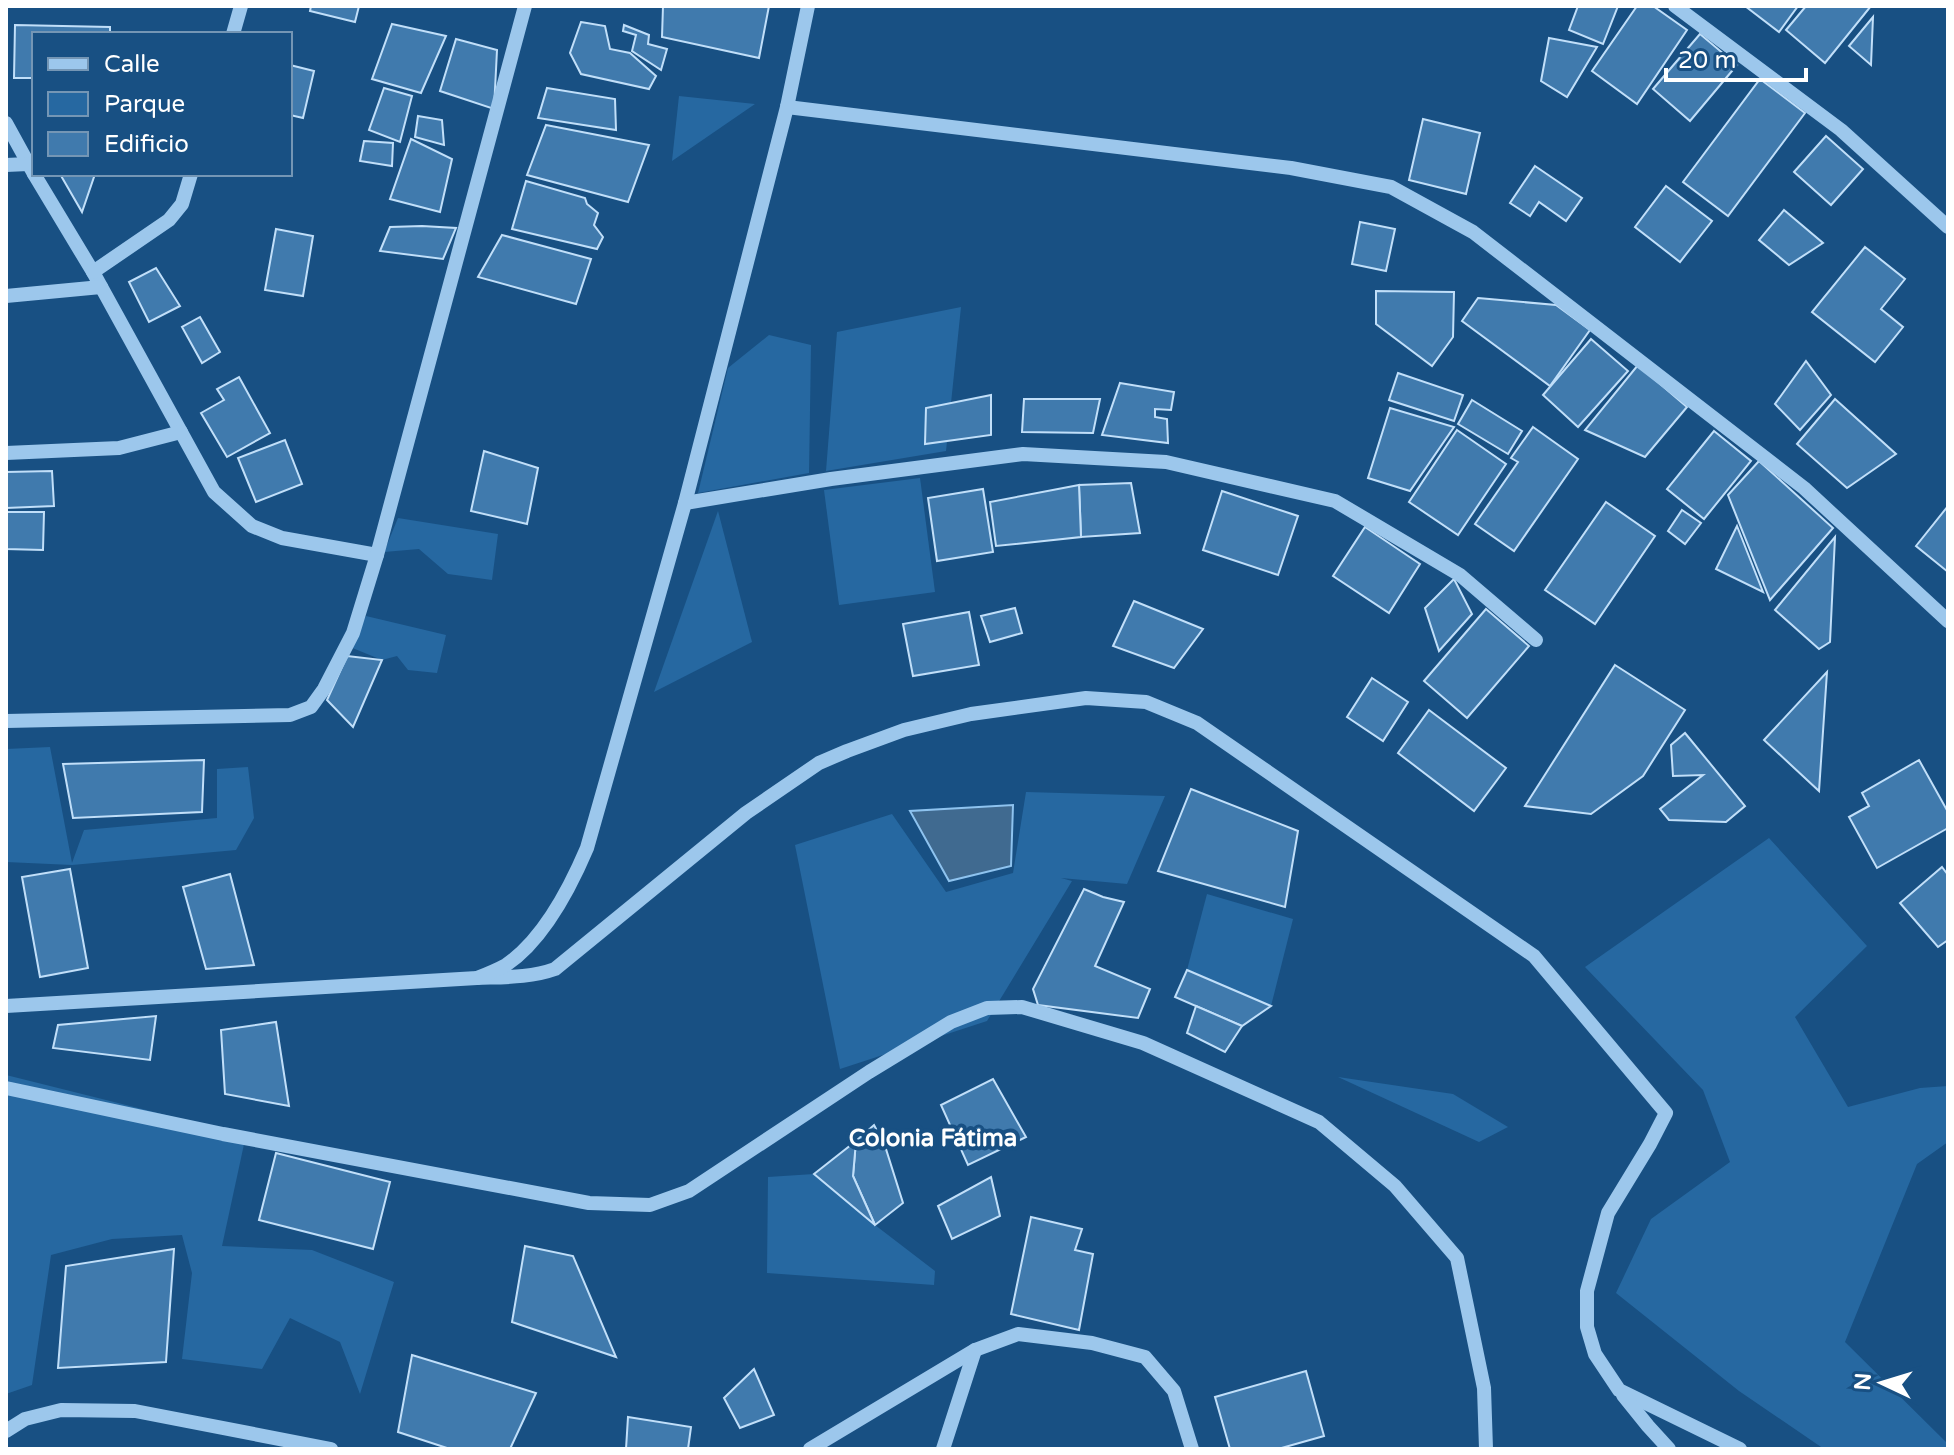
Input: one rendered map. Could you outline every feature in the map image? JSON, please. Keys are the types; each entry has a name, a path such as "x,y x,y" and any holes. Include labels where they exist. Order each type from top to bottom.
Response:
{"street":[{"path":"234,32 241,6"},
{"path":"6,721 290,715 311,707 324,689 353,633 377,555 525,6"},
{"path":"477,978 504,966 538,933 558,906 587,848 685,503 787,107 808,6"},
{"path":"1675,6 1841,130 1948,227"},
{"path":"787,107 1291,168 1391,187 1473,232 1804,488 1948,621"},
{"path":"6,123 32,171"},
{"path":"6,165 32,171"},
{"path":"35,176 93,272 214,492 252,526 282,538 377,555"},
{"path":"93,272 169,220 182,204 190,176"},
{"path":"6,296 101,287"},
{"path":"6,453 119,448 181,432"},
{"path":"685,503 831,479 1023,454 1166,462 1335,501 1460,575 1536,640"},
{"path":"6,1006 543,973 555,969 746,813 819,763 904,730 971,714 1086,698 1146,702 1197,723 1534,956 1666,1113 1608,1213 1587,1291 1587,1327 1595,1354 1619,1390 1669,1449"},
{"path":"6,1088 223,1134 589,1203 650,1205 689,1191 869,1072 951,1022 987,1008 1022,1007 1143,1043 1319,1122 1395,1186 1457,1258 1484,1388 1486,1449"},
{"path":"810,1449 975,1350 1018,1334 1092,1343 1145,1357 1174,1391 1192,1449"},
{"path":"943,1449 975,1350"},
{"path":"1619,1390 1740,1449"},
{"path":"6,1431 25,1419 61,1410 135,1411 331,1449"}],"green space":[{"path":"679,96 755,104 672,161"},
{"path":"961,307 946,451 826,471 837,332"},
{"path":"769,335 811,345 809,473 698,493 728,368"},
{"path":"920,478 935,592 839,605 824,490"},
{"path":"718,511 752,642 654,692"},
{"path":"398,518 498,534 492,580 448,574 419,549 384,552"},
{"path":"366,616 446,635 437,673 408,670 397,656 382,660 350,647"},
{"path":"50,747 72,863 84,830 217,818 217,769 248,767 254,818 236,850 72,865 6,862 6,749"},
{"path":"1026,792 1165,796 1127,884 1061,878 1072,881 987,1021 840,1069 795,845 892,814 946,892 1013,873"},
{"path":"1769,838 1867,946 1795,1017 1848,1107 1920,1088 1948,1086 1948,1142 1917,1164 1845,1342 1948,1444 1948,1449 1824,1449 1739,1391 1616,1293 1651,1219 1730,1162 1703,1090 1585,967"},
{"path":"1207,894 1293,919 1271,1006 1187,970"},
{"path":"6,1075 246,1135 222,1246 312,1250 394,1282 360,1394 340,1342 290,1318 262,1369 182,1359 192,1273 182,1235 112,1239 51,1255 32,1385 6,1394"},
{"path":"1338,1077 1453,1094 1508,1127 1479,1142"},
{"path":"814,1174 935,1271 934,1285 767,1273 768,1177"}],"shaded area":[{"path":"1013,805 1011,866 949,881 910,811"}],"building":[{"path":"311,6 359,6 355,22 310,11"},
{"path":"663,6 769,6 759,58 662,37"},
{"path":"1578,6 1618,6 1603,44 1569,30"},
{"path":"1637,6 1653,6 1687,30 1637,104 1592,71"},
{"path":"1745,6 1798,6 1779,32"},
{"path":"1806,6 1871,6 1825,63 1786,30"},
{"path":"1873,17 1871,65 1849,46"},
{"path":"581,22 605,26 610,49 630,53 656,76 649,89 581,74 570,53"},
{"path":"392,24 446,36 421,93 372,79"},
{"path":"15,25 110,27 110,32 32,32 32,78 14,78"},
{"path":"624,25 649,35 648,44 667,49 661,70 632,51 636,35 623,31"},
{"path":"1700,34 1737,65 1690,121 1653,89"},
{"path":"1549,38 1597,47 1567,97 1541,81"},
{"path":"456,39 497,50 494,109 440,91"},
{"path":"292,66 314,71 303,118 292,115"},
{"path":"1760,79 1805,113 1728,216 1683,182"},
{"path":"384,88 412,96 400,142 369,130"},
{"path":"547,88 615,99 616,130 538,118"},
{"path":"418,116 442,120 444,145 415,137"},
{"path":"1423,119 1480,133 1466,194 1409,180"},
{"path":"546,125 649,145 628,202 527,175"},
{"path":"1826,136 1863,169 1831,205 1794,172"},
{"path":"411,139 452,159 440,212 390,199"},
{"path":"364,141 393,143 392,166 360,161"},
{"path":"1535,166 1582,198 1566,221 1539,202 1530,216 1510,203"},
{"path":"61,176 94,176 82,212"},
{"path":"526,181 585,198 587,204 598,213 594,225 603,237 597,249 512,229"},
{"path":"1666,186 1712,221 1680,262 1635,227"},
{"path":"1784,210 1823,243 1789,265 1759,240"},
{"path":"1360,222 1395,229 1386,271 1352,264"},
{"path":"390,227 456,228 443,259 380,251"},
{"path":"276,229 313,236 303,296 265,290"},
{"path":"502,235 591,259 576,304 478,277"},
{"path":"1865,247 1905,279 1881,309 1903,327 1875,362 1812,312"},
{"path":"156,268 180,306 149,322 129,282"},
{"path":"1376,291 1454,292 1453,337 1432,366 1376,324"},
{"path":"1478,298 1556,305 1590,330 1550,386 1462,321"},
{"path":"200,317 220,352 202,363 182,327"},
{"path":"1591,339 1628,371 1578,427 1543,395"},
{"path":"1806,361 1831,395 1800,430 1775,404"},
{"path":"1638,365 1687,407 1645,457 1585,430"},
{"path":"1398,373 1463,395 1454,421 1389,400"},
{"path":"239,377 270,433 227,457 201,413 224,400 217,389"},
{"path":"1120,383 1174,392 1171,410 1155,409 1155,417 1167,419 1168,443 1102,435"},
{"path":"991,395 991,435 925,444 926,408"},
{"path":"1024,399 1100,399 1093,433 1022,432"},
{"path":"1835,399 1896,454 1847,488 1797,444"},
{"path":"1472,400 1522,431 1508,454 1458,424"},
{"path":"1390,408 1454,427 1410,491 1368,478"},
{"path":"1533,427 1578,459 1514,551 1475,524 1518,462 1511,458"},
{"path":"1457,430 1506,464 1458,535 1409,502"},
{"path":"1714,431 1751,461 1704,519 1667,489"},
{"path":"285,440 302,484 256,502 238,458"},
{"path":"484,451 538,468 527,524 471,511"},
{"path":"1759,461 1833,528 1770,600 1728,495"},
{"path":"52,471 54,506 6,508 6,472"},
{"path":"1131,483 1140,533 1081,537 1079,485"},
{"path":"1079,485 1081,537 996,546 990,502"},
{"path":"983,489 993,552 937,561 928,498"},
{"path":"1222,491 1298,516 1278,575 1203,550"},
{"path":"1606,502 1655,536 1595,624 1545,590"},
{"path":"1948,506 1948,572 1916,546"},
{"path":"1682,510 1701,523 1685,544 1668,531"},
{"path":"6,512 44,512 43,550 6,549"},
{"path":"1737,526 1763,592 1716,569"},
{"path":"1365,527 1420,564 1389,613 1333,576"},
{"path":"1835,537 1830,642 1819,649 1775,610"},
{"path":"1454,579 1472,614 1439,651 1425,608"},
{"path":"1134,601 1203,629 1174,668 1113,646"},
{"path":"1015,608 1022,633 990,642 981,616"},
{"path":"1486,609 1529,646 1467,718 1424,681"},
{"path":"969,612 979,665 913,676 903,624"},
{"path":"347,656 382,660 353,727 327,700"},
{"path":"1615,665 1685,710 1643,776 1591,814 1525,806"},
{"path":"1827,672 1819,791 1764,740"},
{"path":"1372,678 1408,702 1383,741 1347,717"},
{"path":"1429,710 1506,768 1474,811 1398,753"},
{"path":"1685,733 1745,806 1726,822 1669,820 1660,809 1703,775 1673,776 1671,745"},
{"path":"204,760 202,812 73,818 63,764"},
{"path":"1919,760 1948,812 1948,828 1877,868 1849,817 1869,806 1862,793"},
{"path":"1191,789 1298,831 1285,907 1158,871"},
{"path":"1942,867 1948,875 1948,940 1938,947 1900,903"},
{"path":"70,869 88,968 40,977 22,877"},
{"path":"230,874 254,965 206,969 183,887"},
{"path":"1084,889 1124,902 1095,966 1150,989 1138,1018 1038,1005 1033,989"},
{"path":"1187,970 1271,1006 1242,1026 1175,997"},
{"path":"1196,1006 1242,1026 1225,1052 1187,1033"},
{"path":"156,1016 150,1060 53,1048 58,1025"},
{"path":"276,1022 289,1106 225,1094 221,1030"},
{"path":"993,1079 1026,1137 968,1165 941,1105"},
{"path":"874,1125 885,1146 903,1203 875,1225 853,1176 856,1141"},
{"path":"856,1141 853,1176 875,1225 814,1174"},
{"path":"276,1153 390,1182 373,1249 259,1220"},
{"path":"991,1177 1000,1216 952,1239 938,1206"},
{"path":"1031,1217 1082,1229 1075,1250 1093,1254 1079,1330 1011,1314"},
{"path":"525,1246 573,1256 616,1357 512,1322"},
{"path":"174,1249 166,1362 58,1368 66,1266"},
{"path":"412,1355 536,1393 510,1449 450,1449 398,1432"},
{"path":"754,1369 774,1415 740,1428 724,1398"},
{"path":"1306,1371 1324,1436 1278,1449 1230,1449 1215,1397"},
{"path":"628,1417 691,1427 688,1449 626,1449"}],"district":[{"name":"Colonia Fátima","path":"933,1138"}]}
